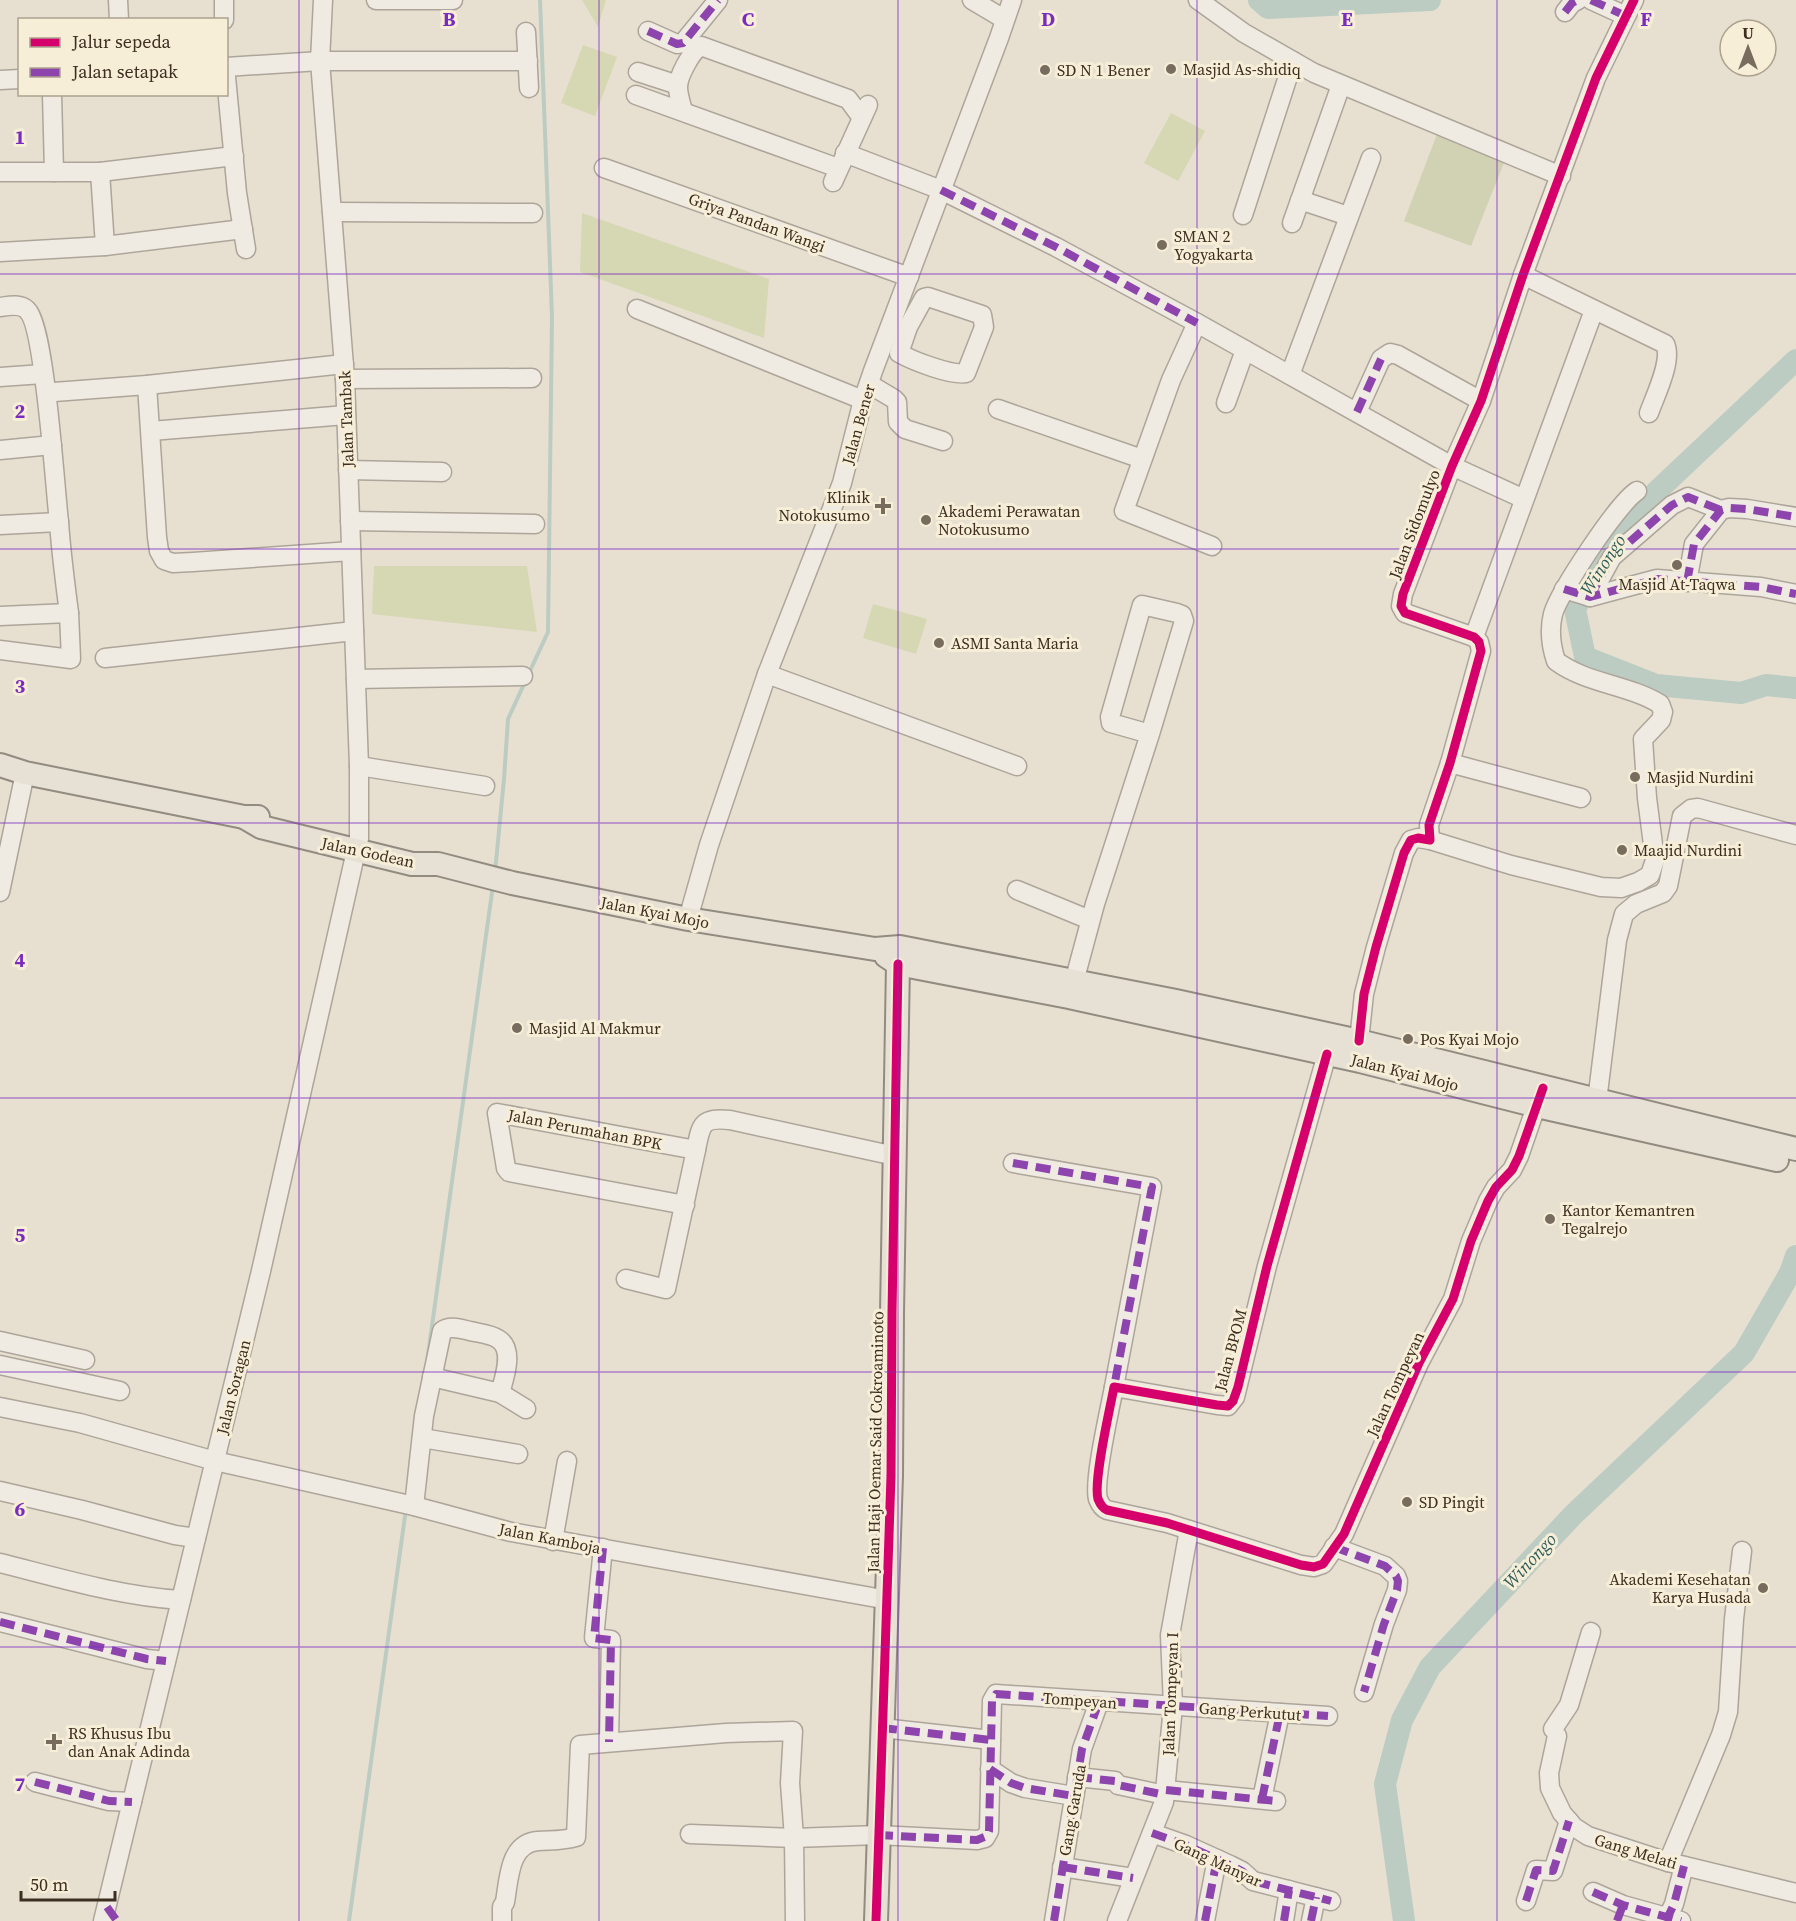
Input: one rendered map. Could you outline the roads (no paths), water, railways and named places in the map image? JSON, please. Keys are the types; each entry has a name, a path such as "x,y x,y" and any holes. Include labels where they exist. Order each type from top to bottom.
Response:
{"main road":[{"name":"Jalan Godean","path":"0,765 244,817 264,817 357,845 415,850 438,864"},
{"name":"Jalan Kyai Mojo","path":"438,864 497,879 688,919 837,943 1072,989 1359,1041 1540,1097 1597,1101 1790,1155"},
{"path":"837,943 862,953 873,962 887,984 897,1018"},
{"name":"Jalan Kyai Mojo","path":"890,953 949,973 1072,989 1327,1054 1540,1097 1790,1155"},
{"name":"Jalan Haji Oemar Said Cokroaminoto","path":"876,1921 888,1600 897,1018 897,990 890,953"},
{"path":"897,1018 905,995 919,979 933,974 949,973"}],"street":[{"path":"118,0 119,18"},
{"path":"224,0 224,18"},
{"name":"Jalan Tambak","path":"323,0 320,61 346,415 360,766 357,845"},
{"path":"376,0 453,0"},
{"path":"648,32 677,44 683,43 718,0"},
{"path":"972,0 1004,19"},
{"name":"Jalan Bener","path":"688,919 709,845 767,674 842,483 866,392 901,322 909,277 1012,0"},
{"path":"1198,0 1244,33 1341,85 1561,176"},
{"path":"1591,0 1630,8"},
{"name":"Jalan Sidomulyo","path":"1474,638 1409,616 1401,606 1403,594 1452,466 1481,401 1523,275 1596,78 1630,8"},
{"path":"526,32 529,88"},
{"path":"683,111 678,85 694,50 704,47 848,99 865,112 839,168"},
{"path":"228,67 320,61 528,61"},
{"path":"1243,215 1293,61"},
{"path":"638,72 678,85"},
{"path":"0,80 18,79"},
{"path":"1292,223 1341,85"},
{"path":"636,95 839,168 941,190 1197,323 1452,466 1524,499"},
{"path":"51,96 54,172"},
{"path":"228,96 246,249"},
{"path":"0,172 100,172 234,156"},
{"path":"1290,375 1371,158"},
{"name":"Griya Pandan Wangi","path":"604,168 909,277"},
{"path":"100,172 105,246"},
{"path":"1300,200 1348,216"},
{"path":"332,212 533,213"},
{"path":"0,252 105,246 243,229"},
{"path":"1523,275 1665,344 1667,360 1649,413"},
{"path":"928,297 982,315 984,327 969,368 964,375 899,353 901,322 924,298 928,297"},
{"path":"0,307 19,306 26,309 34,324 52,445 69,613 71,659 0,650"},
{"path":"637,309 897,402 898,422 905,429 943,441"},
{"path":"1430,840 1429,825 1450,763 1481,651 1479,642 1474,638 1594,310"},
{"path":"1197,323 1171,380 1124,511 1212,546"},
{"path":"1226,402 1245,350"},
{"path":"1357,412 1381,359 1390,353 1398,355 1481,401"},
{"path":"54,392 344,372 532,378"},
{"path":"0,377 43,374"},
{"path":"147,386 157,537 159,551 164,560 173,563 351,551"},
{"path":"998,409 1142,459"},
{"path":"151,431 346,415"},
{"path":"0,450 52,445"},
{"path":"348,470 442,472"},
{"path":"1576,593 1616,513 1637,491"},
{"path":"1359,1041 1364,994 1376,947 1411,840 1418,838 1430,840 1511,865 1601,887 1630,886 1646,878 1653,871 1655,860 1647,798 1643,739 1661,720 1662,707 1637,692 1579,675 1556,661 1551,638 1554,611 1672,505 1688,497 1721,510 1747,509 1796,517"},
{"path":"1687,582 1694,544 1721,510"},
{"path":"350,521 535,524"},
{"path":"0,525 59,522"},
{"path":"1576,593 1657,579 1761,587 1796,594"},
{"path":"1072,989 1090,920 1150,734 1184,621 1182,615 1177,613 1142,605 1110,717 1111,723 1150,734"},
{"path":"0,616 69,613"},
{"path":"105,658 354,631"},
{"path":"767,674 1017,766"},
{"path":"356,679 522,676"},
{"path":"1450,763 1581,798"},
{"path":"360,766 484,786"},
{"path":"0,892 25,772"},
{"path":"1597,1101 1617,940 1622,920 1629,909 1663,893 1668,886 1682,816 1691,809 1698,808 1796,835"},
{"name":"Jalan Soragan","path":"109,1916 132,1802 261,1272 357,845"},
{"path":"1017,890 1090,920"},
{"name":"Jalan BPOM","path":"1114,1387 1216,1405 1228,1406 1233,1401 1267,1266 1327,1054"},
{"name":"Jalan Tompeyan","path":"1189,1530 1314,1567 1323,1564 1344,1534 1419,1363 1453,1299 1471,1241 1488,1201 1496,1186 1512,1170 1519,1156 1540,1097"},
{"name":"Jalan Perumahan BPK","path":"685,1205 509,1172 506,1168 497,1113 696,1150"},
{"path":"626,1280 666,1289 702,1124 707,1121 721,1119 895,1156"},
{"path":"1013,1163 1152,1186 1098,1478 1098,1499 1103,1508 1112,1512 1167,1523 1189,1530"},
{"path":"406,1504 422,1438 441,1332 444,1329 454,1328 495,1337 503,1344 507,1355 500,1393"},
{"path":"0,1341 85,1360"},
{"path":"0,1365 120,1391"},
{"path":"432,1377 500,1393 526,1409"},
{"name":"Jalan Kamboja","path":"0,1407 80,1423 215,1461 406,1504 511,1532 888,1600"},
{"path":"422,1438 518,1454"},
{"path":"553,1540 567,1461"},
{"path":"0,1491 175,1535 196,1538"},
{"name":"Jalan Tompeyan I","path":"1117,1921 1160,1816 1165,1792 1173,1706 1170,1635 1189,1530"},
{"path":"1334,1547 1385,1566 1398,1581 1364,1692"},
{"path":"603,1548 594,1638 611,1640 609,1742"},
{"path":"1593,1892 1620,1913 1672,1920 1676,1864 1728,1712 1734,1619 1743,1551"},
{"path":"0,1563 98,1588 158,1599 181,1600"},
{"path":"0,1622 147,1659 166,1661"},
{"name":"Gang Melati","path":"1591,1632 1569,1705 1555,1732 1549,1773 1549,1782 1555,1800 1569,1821 1588,1836 1676,1864 1796,1893"},
{"name":"Tompeyan","path":"991,1740 994,1695 1173,1706"},
{"name":"Gang Garuda","path":"1054,1921 1083,1745 1099,1702"},
{"name":"Gang Perkutut","path":"1173,1706 1328,1716"},
{"path":"1077,1777 1115,1781 1118,1785 1165,1792 1269,1800 1280,1713"},
{"path":"690,1834 794,1838 878,1835 977,1840 987,1836 991,1740 882,1728"},
{"path":"502,1921 502,1907 518,1849 530,1842 576,1837 580,1745 793,1731 790,1783 794,1838 795,1921"},
{"path":"990,1768 1011,1783 1025,1788 1074,1796"},
{"path":"35,1782 109,1801 132,1802"},
{"path":"1526,1901 1536,1870 1553,1871 1569,1821"},
{"name":"Gang Manyar","path":"1152,1833 1217,1859 1242,1871 1253,1881 1324,1899 1311,1921"},
{"path":"1205,1921 1217,1859"},
{"path":"1062,1867 1133,1878"},
{"path":"1284,1921 1289,1890"}],"waterway":[{"path":"529,673 548,632 552,317 540,0"},
{"name":"Winongo","path":"1259,0 1268,8 1430,0"},
{"name":"Winongo","path":"1796,360 1656,492 1601,561 1575,609 1585,657 1656,685 1741,693 1766,685 1796,688"},
{"path":"495,872 508,719 525,682"},
{"path":"427,1362 493,885"},
{"name":"Winongo","path":"1404,1921 1385,1784 1402,1720 1430,1667 1573,1515 1744,1353 1790,1273 1796,1256"},
{"path":"349,1921 406,1509"}],"place":[{"name":"Masjid As-shidiq","path":"1171,69"},
{"name":"SD N 1 Bener","path":"1045,70"},
{"name":"SMAN 2 Yogyakarta","path":"1162,245"},
{"name":"Klinik Notokusumo","path":"883,506"},
{"name":"Akademi Perawatan Notokusumo","path":"926,520"},
{"name":"Masjid At-Taqwa","path":"1677,565"},
{"name":"ASMI Santa Maria","path":"939,643"},
{"name":"Masjid Nurdini","path":"1635,777"},
{"name":"Maajid Nurdini","path":"1622,850"},
{"name":"Masjid Al Makmur","path":"517,1028"},
{"name":"Pos Kyai Mojo","path":"1408,1039"},
{"name":"Kantor Kemantren Tegalrejo","path":"1550,1219"},
{"name":"SD Pingit","path":"1407,1502"},
{"name":"Akademi Kesehatan Karya Husada","path":"1763,1588"},
{"name":"RS Khusus Ibu dan Anak Adinda","path":"54,1742"}]}
